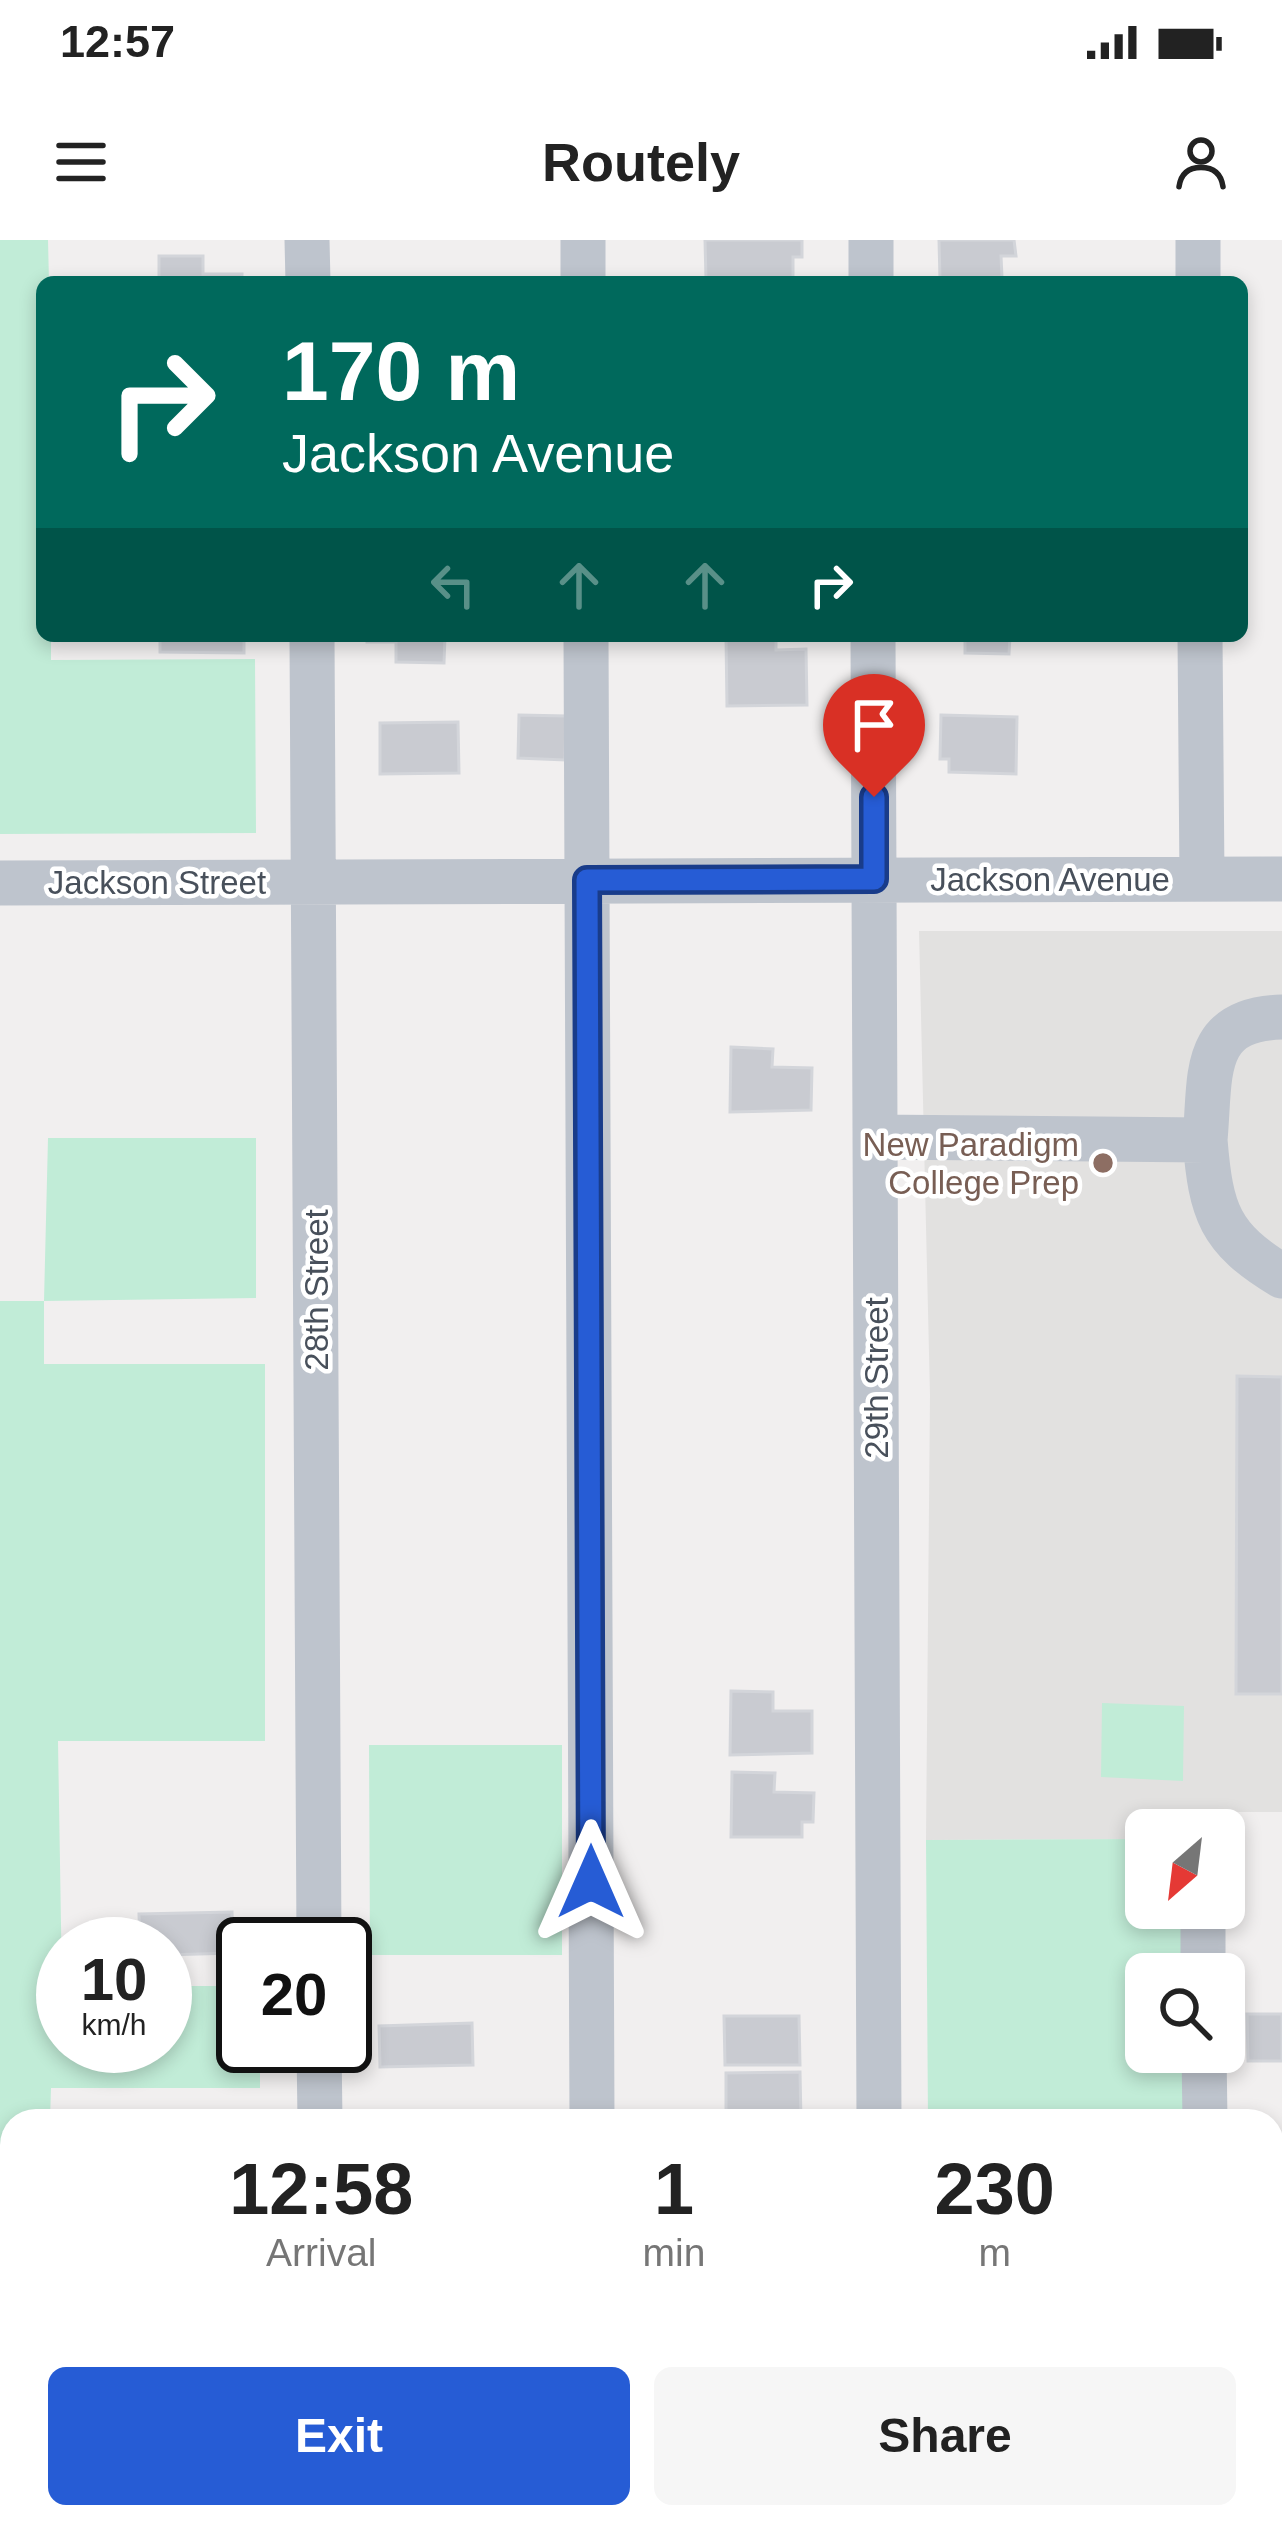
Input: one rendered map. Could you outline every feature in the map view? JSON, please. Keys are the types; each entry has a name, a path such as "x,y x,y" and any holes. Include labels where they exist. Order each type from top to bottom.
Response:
{"street":[{"path":"308,240 308,276"},
{"path":"583,240 583,276"},
{"path":"871,240 871,276"},
{"path":"1198,240 1198,276"},
{"name":"28th Street","path":"312,642 319,1917"},
{"path":"586,642 592,2109"},
{"name":"29th Street","path":"873,642 879,2109"},
{"path":"1200,642 1202,879"},
{"name":"Jackson Avenue","path":"314,882 1282,879"},
{"name":"Jackson Street","path":"0,883 314,882"},
{"path":"1282,1018 1248,1018 1228,1029 1212,1061 1205,1140 1209,1188 1220,1224 1246,1254 1282,1276"},
{"path":"875,1137 1205,1140"},
{"path":"320,2073 320,2109"},
{"path":"1204,2073 1205,2109"}],"shaded area":[{"name":"New Paradigm College Prep","path":"919,931 1282,931 1282,1812 1125,1809 1125,1839 926,1840 930,1395"}],"green space":[{"path":"0,240 48,240 49,276 36,276 36,642 51,642 51,660 255,659 256,833 0,834"},
{"path":"48,1138 256,1138 256,1298 44,1301"},
{"path":"0,1301 44,1301 44,1364 265,1364 265,1741 58,1741 61,1917 36,1917 36,2073 192,2073 192,1986 216,1986 216,2073 260,2073 260,2088 51,2088 50,2109 0,2109"},
{"path":"1102,1703 1184,1706 1183,1781 1101,1777"},
{"path":"369,1745 562,1745 562,1955 372,1955"},
{"path":"1125,1839 1125,1929 1185,1929 1185,1953 1125,1953 1125,2073 1186,2073 1186,2109 928,2109 926,1840"}],"building":[{"path":"705,240 802,240 802,257 793,257 793,276 706,276"},
{"path":"939,240 1014,240 1016,256 1001,256 1002,276 940,276"},
{"path":"159,256 203,256 203,274 242,274 242,276 159,276"},
{"path":"160,642 244,642 244,653 160,652"},
{"path":"396,642 445,642 444,663 396,662"},
{"path":"726,642 776,642 776,650 806,649 807,705 727,706"},
{"path":"965,642 1010,642 1009,654 965,653"},
{"path":"519,715 566,716 565,760 518,758"},
{"path":"941,715 1017,717 1016,774 949,772 949,759 940,759"},
{"path":"458,722 459,773 380,774 380,723"},
{"path":"731,1047 773,1049 772,1067 812,1068 811,1110 730,1112"},
{"path":"1237,1376 1282,1377 1282,1694 1236,1694"},
{"path":"731,1691 773,1692 773,1711 812,1711 812,1753 730,1755"},
{"path":"732,1772 775,1773 774,1792 814,1793 813,1822 802,1822 802,1837 731,1837"},
{"path":"232,1912 232,1917 216,1917 216,1954 192,1954 192,1917 139,1914"},
{"path":"1247,2014 1282,2014 1282,2061 1248,2061"},
{"path":"724,2016 799,2016 800,2065 725,2065"},
{"path":"472,2023 473,2065 380,2067 379,2026"},
{"path":"800,2072 801,2109 726,2109 726,2073"}],"place":[{"name":"New Paradigm College Prep","path":"1103,1163"}],"route":[{"path":"591,1882 587,880 874,879 874,797"}]}
